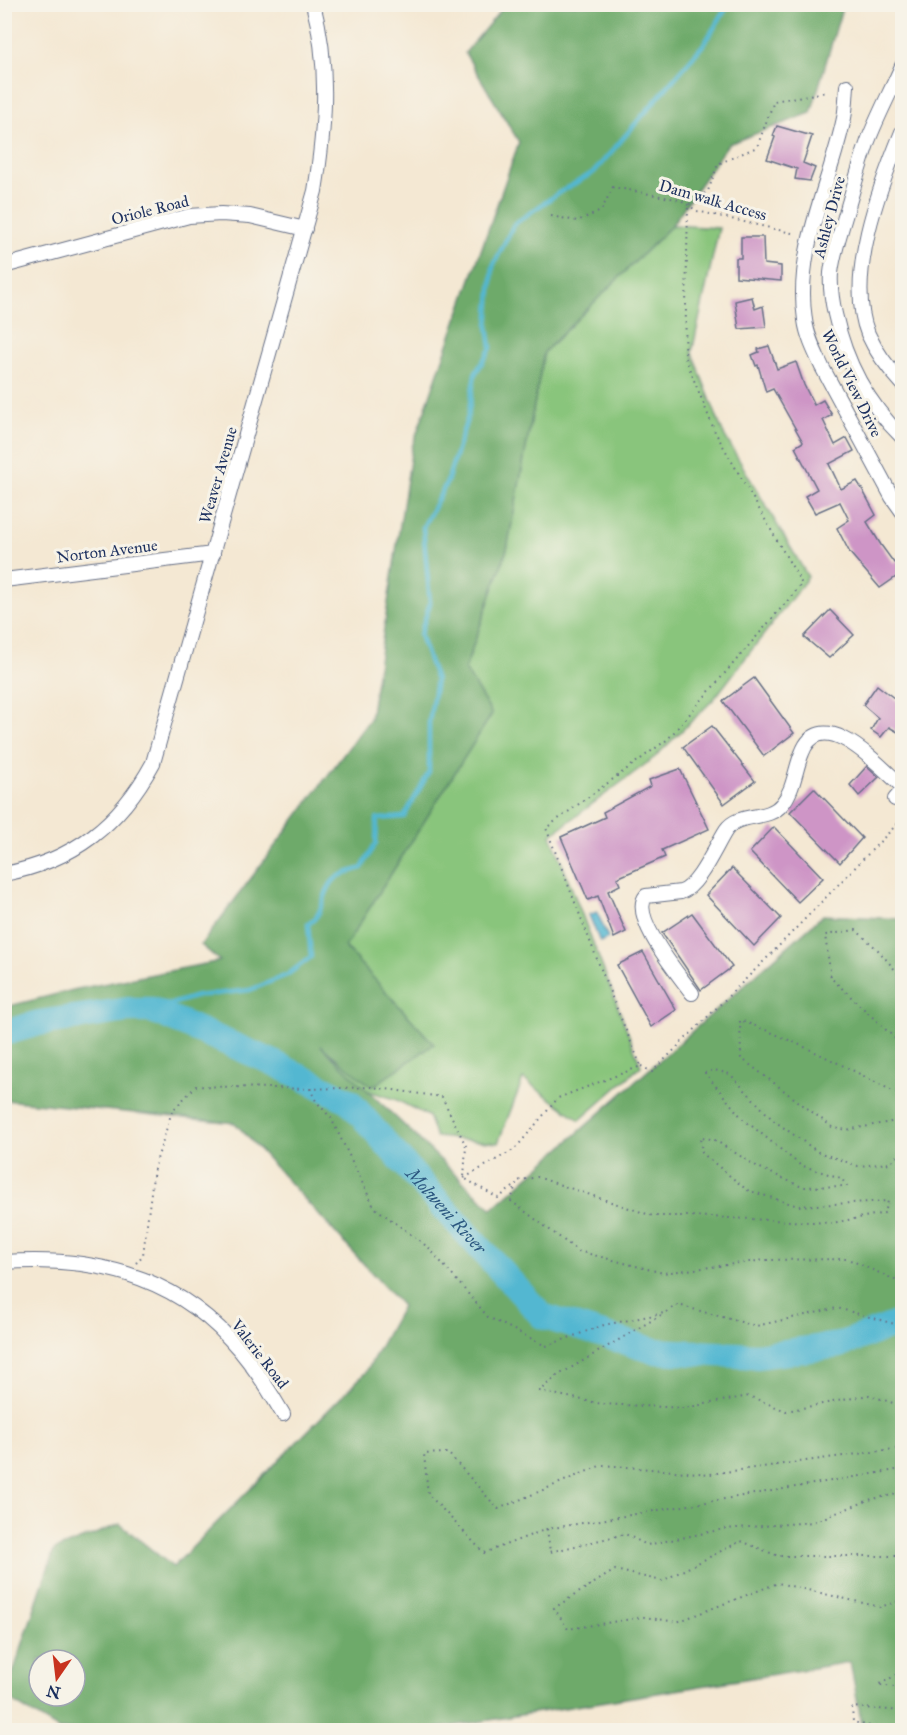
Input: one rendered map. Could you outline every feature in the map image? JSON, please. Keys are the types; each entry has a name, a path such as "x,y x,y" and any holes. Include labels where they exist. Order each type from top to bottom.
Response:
{"street":[{"name":"Weaver Avenue","path":"4,874 29,869 56,859 81,845 104,828 144,780 153,762 315,191 325,109 323,62 313,4"},
{"name":"Ashley Drive","path":"903,66 869,139 857,173 831,275 836,320 848,360 878,410 903,437"},
{"name":"World View Drive","path":"847,86 844,117 808,246 803,273 805,321 822,367 892,497 903,511"},
{"path":"903,132 884,177 865,249 860,279 862,306 869,336 884,362 903,383"},
{"name":"Oriole Road","path":"4,266 189,216 220,214 250,216 305,229"},
{"name":"Norton Avenue","path":"4,580 213,554"},
{"path":"692,993 658,947 645,920 641,904 646,896 686,890 696,880 728,827 739,819 765,814 781,806 790,789 806,743 815,735 834,734 850,742 903,786"},
{"name":"Valerie Road","path":"4,1262 72,1262 123,1272 139,1277 179,1297 231,1340 251,1364 283,1414"}],"path":[{"path":"826,92 774,101 757,147 718,164 708,191 688,205 685,358 715,432 802,584 668,739 546,828 641,1066 652,1072 903,819"},
{"name":"Dam walk Access","path":"551,216 577,221 601,211 613,187 681,200 697,211 802,236 808,246"},
{"path":"903,978 856,930 825,935 831,978 903,1045"},
{"path":"903,1096 814,1050 740,1020 741,1058 832,1127 846,1130 903,1120"},
{"path":"464,1178 515,1149 558,1098 641,1066"},
{"path":"903,1152 890,1163 858,1166 818,1152 773,1120 730,1074 714,1070 705,1073 742,1118 800,1165 841,1178 848,1186 802,1187 758,1167 713,1139 700,1138 702,1153 747,1190 798,1206 888,1201 885,1213 832,1223 689,1215 653,1216 537,1177 517,1181 511,1201 578,1251 663,1274 765,1260 848,1259 903,1283"},
{"path":"123,1272 136,1264 143,1255 154,1169 172,1111 196,1086 310,1089 372,1087 442,1097 466,1146 464,1178"},
{"path":"310,1089 316,1101 331,1118 374,1207 429,1248 488,1317 546,1346 604,1325 664,1313"},
{"path":"464,1178 498,1198 516,1185"},
{"path":"903,1326 837,1308 756,1326 678,1305 557,1376 538,1391 602,1404 684,1408 749,1396 786,1411 869,1395 903,1406"},
{"path":"903,1448 710,1474 602,1465 498,1509 447,1453 424,1454 428,1494 484,1553 547,1529 903,1469"},
{"path":"547,1529 550,1552 625,1534 646,1545 723,1530 813,1522 872,1499 903,1493"},
{"path":"903,1556 778,1556 741,1540 662,1581 615,1570 554,1608 568,1629 644,1617 677,1622 778,1583 879,1607 903,1600"},
{"path":"903,1672 878,1685 903,1688"},
{"path":"887,1731 853,1722 852,1707 903,1711"}],"green space":[{"path":"505,5 843,5 811,113 728,144 672,225 544,352 507,549 465,669 492,714 345,947 434,1044 372,1087 321,1046 492,1209 823,915 902,919 902,1730 863,1730 850,1662 428,1730 59,1730 5,1697 54,1550 120,1524 173,1567 366,1372 402,1306 235,1123 5,1100 5,1007 77,989 220,961 201,945 370,719 412,447 519,142 465,53"},
{"path":"672,225 719,228 692,352 723,433 808,577 714,699 655,757 551,835 641,1066 580,1120 523,1079 498,1143 436,1137 428,1116 397,1100 322,1076 328,956 352,953 345,947 465,669 507,549 544,352"}],"water":[{"path":"597,912 608,938 600,942 589,915"}],"building":[{"path":"777,126 812,136 803,163 815,168 810,181 795,179 797,169 767,159"},
{"path":"741,237 763,237 764,264 781,266 781,281 736,277 736,258 741,258"},
{"path":"752,297 755,309 763,306 766,327 739,329 735,301"},
{"path":"769,346 777,369 796,362 814,405 823,400 832,415 823,420 835,445 847,438 854,451 829,464 841,489 857,481 876,515 867,522 881,545 894,563 903,555 903,572 880,588 850,553 837,528 849,520 840,502 815,513 805,496 817,489 795,447 803,442 773,389 766,392 758,365 756,366 752,355 759,352 758,349"},
{"path":"830,610 854,635 829,658 804,637"},
{"path":"754,678 794,733 764,756 723,701"},
{"path":"877,685 903,705 903,735 889,727 881,737 871,730 878,718 863,705"},
{"path":"712,726 755,781 724,804 683,747"},
{"path":"867,766 879,777 859,796 850,785"},
{"path":"680,769 709,829 662,850 665,857 617,878 620,885 608,891 626,932 614,938 598,896 588,900 561,837 605,817 603,812 651,786 649,780"},
{"path":"814,788 862,838 840,863 790,812"},
{"path":"774,827 823,878 798,902 750,852"},
{"path":"732,868 781,918 754,946 706,895"},
{"path":"692,913 732,967 701,990 662,933"},
{"path":"643,952 676,1010 651,1027 617,965"}],"waterway":[{"path":"152,1010 197,996 250,990 287,975 311,957 308,924 317,915 327,890 341,875 362,868 376,843 377,819 404,817 429,772 429,723 436,680 420,635 430,603 423,527 447,482 468,416 475,374 491,348 488,326 493,266 514,224 594,172 704,44 729,4"},
{"name":"Molweni River","path":"4,1033 39,1023 128,1010 152,1010 272,1062 349,1101 542,1316 655,1351 757,1356 839,1345 902,1322"}]}
